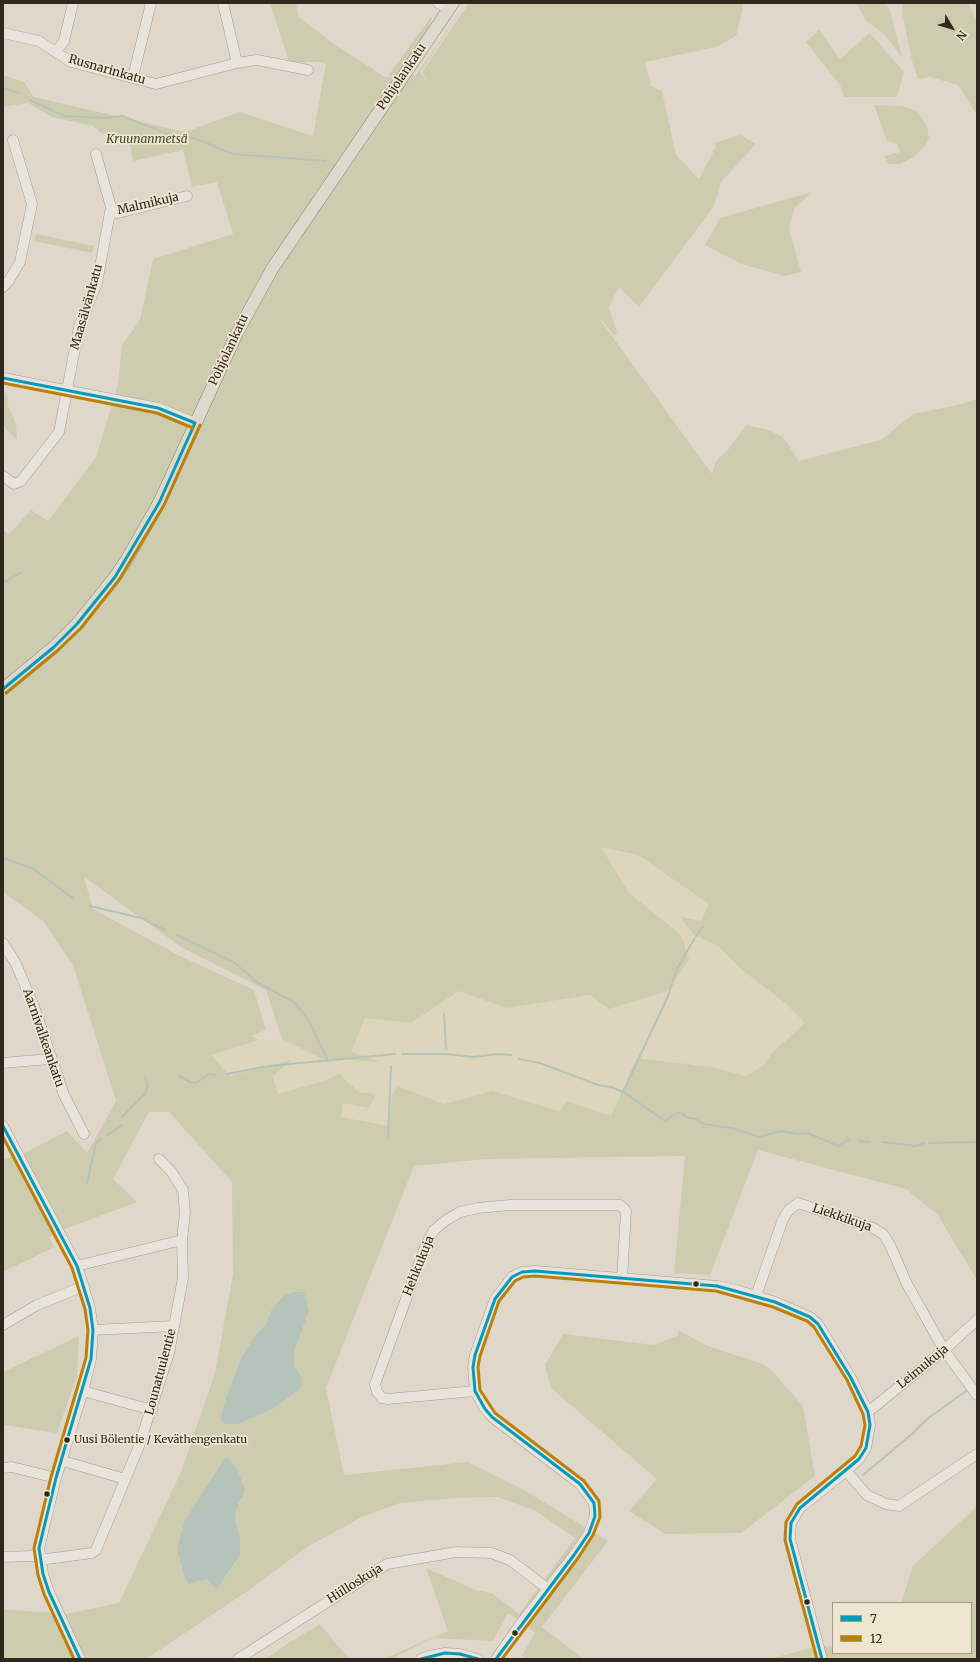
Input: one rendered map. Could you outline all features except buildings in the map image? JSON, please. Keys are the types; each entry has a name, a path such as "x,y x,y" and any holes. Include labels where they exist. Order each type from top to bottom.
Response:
{"main road":[{"name":"Pohjolankatu","path":"3,690 54,647 77,624 115,577 160,503 195,423 252,303 282,252 446,5"}],"street":[{"path":"56,52 64,41 73,3"},
{"path":"133,77 151,3"},
{"path":"223,3 237,63"},
{"name":"Rusnarinkatu","path":"3,33 39,41 71,62 156,84 237,63 257,60 308,70"},
{"path":"3,287 8,282 20,262 32,204 13,140"},
{"name":"Maasälvänkatu","path":"3,476 14,484 22,481 59,432 79,327 96,284 111,207 96,154"},
{"name":"Malmikuja","path":"110,212 118,213 187,196"},
{"path":"3,378 158,408 195,423"},
{"name":"Aarnivalkeankatu","path":"3,943 6,954 16,964 35,1009 50,1059 64,1095 84,1134"},
{"path":"3,1063 50,1059"},
{"path":"3,1126 77,1266 90,1308 93,1330 91,1359 63,1461 56,1478 42,1534 40,1557 49,1592 80,1659"},
{"name":"Lounatuulentie","path":"40,1557 48,1559 92,1553 96,1550 152,1410 168,1353 183,1278 182,1240 185,1213 184,1190 171,1171 159,1159"},
{"name":"Liekkikuja","path":"756,1296 783,1219 789,1210 798,1203 873,1228 882,1234 890,1245 907,1284 944,1350"},
{"name":"Hehkukuja","path":"475,1391 388,1400 382,1398 377,1392 375,1384 425,1247 434,1230 445,1221 460,1212 484,1207 510,1205 620,1205 626,1211 622,1279"},
{"path":"77,1266 182,1240"},
{"path":"496,1659 590,1533 595,1516 594,1503 580,1484 492,1417 475,1391 473,1366 477,1345 495,1299 512,1277 522,1272 535,1271 717,1286 756,1296 810,1317 818,1324 851,1378 868,1412 870,1433 866,1448 859,1459 800,1508 791,1523 790,1539 822,1659"},
{"path":"3,1325 37,1305 84,1286"},
{"name":"Leimukuja","path":"868,1412 944,1350 977,1320"},
{"path":"93,1330 174,1326"},
{"path":"944,1350 977,1395"},
{"path":"83,1391 152,1410"},
{"path":"846,1471 867,1495 886,1504 899,1506 977,1454"},
{"path":"63,1461 125,1479"},
{"path":"3,1468 12,1467 56,1478"},
{"name":"Hiilloskuja","path":"238,1659 387,1564 456,1552 491,1553 510,1560 548,1589"},
{"path":"3,1557 40,1557"},
{"path":"421,1659 445,1653 460,1654 478,1659"}],"shaded area":[{"path":"600,846 638,855 709,904 701,921 680,918 694,935 718,946 742,970 785,1003 806,1023 772,1053 763,1066 746,1076 713,1067 657,1059 612,1116 568,1101 559,1112 492,1091 444,1104 398,1086 392,1094 389,1126 341,1117 343,1103 369,1108 375,1094 359,1092 339,1074 324,1081 278,1094 273,1076 291,1061 230,1076 211,1055 259,1040 282,1039 320,1058 380,1061 351,1052 365,1017 411,1023 460,991 506,1008 590,995 609,1009 689,959 681,936 629,893"},
{"path":"293,1292 304,1292 309,1311 294,1352 294,1365 301,1376 302,1385 298,1391 273,1409 238,1424 225,1424 221,1419 224,1404 241,1358 256,1334 266,1324 272,1309 284,1296"},
{"path":"225,1458 230,1460 237,1469 245,1489 236,1511 235,1521 240,1536 240,1555 217,1589 213,1587 207,1579 189,1584 185,1578 177,1549 185,1520"}],"green space":[{"name":"Kruunanmetsä","path":"270,3 296,3 299,17 330,41 385,77 416,75 467,3 420,72 429,83 422,72 469,3 744,3 736,36 716,47 645,62 651,86 662,91 676,155 699,179 716,147 714,143 740,135 756,144 721,182 714,206 639,307 619,287 609,307 617,333 614,336 602,320 601,321 712,474 716,461 728,450 746,425 769,430 783,437 799,461 881,440 913,414 958,405 977,399 977,1280 937,1214 906,1189 758,1150 710,1275 674,1273 685,1156 486,1159 414,1166 326,1388 344,1475 468,1462 524,1490 608,1541 542,1627 584,1659 529,1659 522,1656 535,1632 508,1613 493,1641 433,1638 391,1659 383,1659 448,1631 426,1568 476,1590 492,1593 519,1614 575,1538 536,1511 498,1497 454,1498 400,1503 362,1517 309,1546 249,1590 146,1659 7,1659 3,1656 3,1609 66,1614 119,1603 181,1472 215,1373 233,1274 232,1182 169,1112 149,1112 113,1179 137,1202 62,1230 49,1237 54,1247 3,1272 3,1159 23,1154 67,1131 87,1153 116,1101 73,965 43,921 3,892 3,530 9,534 31,510 48,521 96,457 118,384 122,345 140,320 153,259 233,234 217,182 192,187 183,150 133,161 129,140 101,133 93,126 52,117 28,103 3,107 3,75 24,82 34,97 185,132 240,112 313,136 328,52 325,64 319,62 289,62","holes":["601,847 638,855 709,904 701,921 680,917 694,935 718,946 742,970 785,1003 805,1023 772,1053 763,1066 746,1076 713,1067 637,1058 611,1116 567,1101 559,1111 492,1091 444,1104 398,1086 392,1094 389,1126 341,1117 343,1103 369,1108 376,1094 359,1092 339,1074 324,1081 278,1094 273,1076 292,1060 230,1076 211,1055 259,1040 251,1036 266,1030 254,990 180,956 93,909 84,877 181,947 266,990 282,1039 320,1058 382,1062 351,1052 365,1018 411,1023 459,991 506,1008 590,995 609,1009 668,991 689,959 681,935 629,893","309,1311 294,1352 294,1365 301,1376 298,1391 273,1409 238,1424 224,1404 241,1358 256,1334 266,1324","242,1498 236,1511 235,1521 240,1536 240,1555 217,1588 213,1587 207,1579 189,1584 185,1520 195,1505"]},
{"path":"856,3 886,3 890,11 902,57 884,34 866,21"},
{"path":"903,3 968,3 977,22 977,115 958,85 930,77 918,79 912,61 902,11"},
{"path":"431,17 432,20 426,32 398,75 388,76"},
{"path":"819,30 840,59 870,33 904,72 897,97 844,97 840,85 806,42"},
{"path":"874,105 904,106 918,112 927,126 929,138 925,146 914,157 900,164 888,164 885,156 900,152 897,143 887,141"},
{"path":"812,192 794,209 789,229 801,272 785,276 741,264 705,245 720,218"},
{"path":"36,234 94,246 92,253 34,241"},
{"path":"3,390 7,394 8,406 16,424 17,439 10,434 3,425"},
{"path":"678,1330 708,1346 763,1364 771,1370 803,1406 815,1476 741,1533 665,1534 629,1511 657,1479 551,1388 545,1365 563,1334 654,1345 679,1335"},
{"path":"79,1336 77,1376 57,1433 3,1425 3,1372"},
{"path":"977,1506 977,1659 769,1659 814,1647 832,1646 832,1654 972,1654 972,1602 901,1602 913,1566"},
{"path":"320,1624 349,1659 266,1659 290,1642"}],"waterway":[{"path":"3,88 19,93"},
{"path":"30,100 64,116 105,118 122,116 171,135 194,138 233,154 326,161"},
{"path":"3,583 20,573"},
{"path":"3,858 32,868 73,898"},
{"path":"90,906 141,918 165,930"},
{"path":"623,1092 668,996 677,969 703,926"},
{"path":"177,935 235,963 255,981 295,1003 308,1019 328,1061"},
{"path":"444,1014 446,1048"},
{"path":"227,1074 269,1066 395,1054"},
{"path":"402,1054 446,1054 474,1057 498,1054 511,1055"},
{"path":"519,1059 540,1063 598,1085 611,1087 625,1093 665,1121 677,1113 682,1113 687,1118 693,1118 704,1124 736,1129 759,1137 781,1131 798,1134 808,1133 838,1146 849,1139"},
{"path":"388,1138 391,1066"},
{"path":"179,1076 190,1082 196,1083 209,1074 216,1075"},
{"path":"122,1117 145,1094 148,1085 145,1077"},
{"path":"107,1135 122,1125"},
{"path":"87,1183 96,1143 101,1139"},
{"path":"859,1141 870,1142"},
{"path":"882,1142 916,1146 924,1143"},
{"path":"929,1143 977,1142"},
{"path":"863,1475 912,1434 927,1419 969,1389"}],"transit line":[{"name":"7","path":"3,378 158,408 195,423"},
{"name":"12","path":"3,383 157,413 193,428"},
{"name":"7","path":"3,689 54,647 77,624 115,577 159,503 195,423"},
{"name":"12","path":"6,693 57,651 81,628 119,580 164,505 200,425"},
{"name":"7","path":"3,1126 77,1266 90,1308 93,1330 91,1359 56,1478 39,1548 43,1574 49,1592 80,1659"},
{"name":"12","path":"3,1137 72,1268 85,1309 88,1330 86,1358 51,1477 34,1548 38,1575 44,1594 74,1659"},
{"name":"7","path":"496,1659 574,1555 589,1533 595,1516 594,1503 580,1484 492,1417 485,1409 475,1391 473,1367 475,1355 495,1299 512,1277 522,1272 535,1271 717,1286 775,1302 810,1317 818,1324 851,1378 868,1412 870,1425 866,1448 859,1459 800,1508 791,1523 790,1539 822,1659"},
{"name":"12","path":"502,1659 578,1558 593,1535 600,1517 599,1501 584,1481 495,1413 480,1390 478,1367 480,1356 499,1301 515,1281 523,1277 535,1276 716,1291 773,1307 807,1321 814,1327 847,1380 863,1414 865,1425 861,1446 855,1456 797,1504 786,1522 785,1540 817,1659"},
{"name":"7","path":"421,1659 445,1653 460,1654 478,1659"}],"place":[{"name":"Uusi Bölentie / Keväthengenkatu","path":"67,1440"}]}
